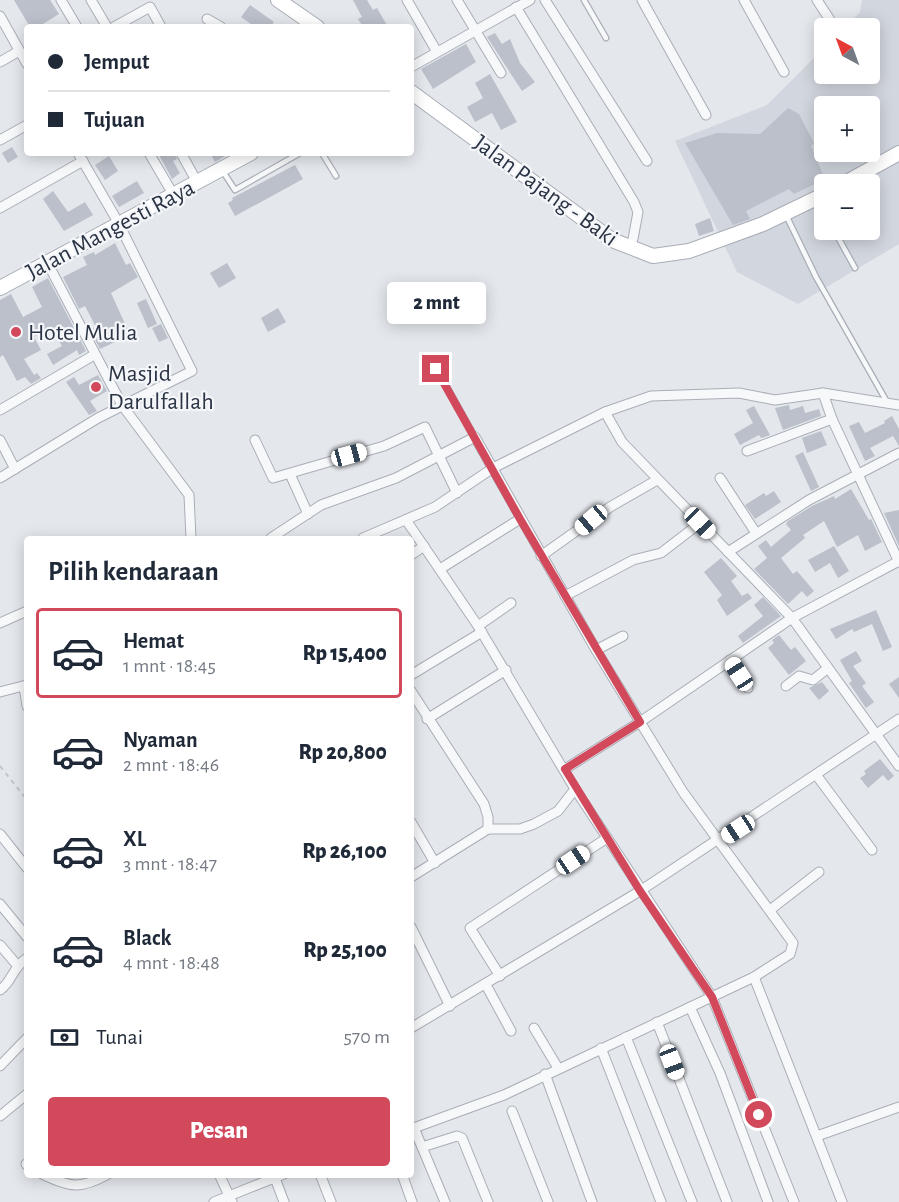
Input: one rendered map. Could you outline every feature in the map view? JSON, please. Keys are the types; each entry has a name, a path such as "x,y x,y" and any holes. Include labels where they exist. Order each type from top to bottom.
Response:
{"main road":[{"path":"278,0 313,24"},
{"name":"Jalan Pajang - Baki","path":"414,94 612,240 633,244 653,256 688,251 814,199"},
{"path":"861,174 899,153"},
{"name":"Jalan Mangesti Raya","path":"0,288 118,222 246,156"}],"street":[{"path":"61,0 75,24"},
{"path":"91,0 105,24"},
{"path":"406,0 437,52"},
{"path":"457,0 501,73"},
{"path":"506,0 514,9 634,202 638,212 633,244"},
{"path":"414,65 530,0"},
{"path":"545,0 647,161"},
{"path":"642,0 706,116"},
{"path":"744,0 784,72"},
{"path":"818,0 829,18"},
{"path":"119,24 150,7 159,24"},
{"path":"0,16 24,58"},
{"path":"207,19 216,24"},
{"path":"0,62 20,51"},
{"path":"0,140 24,126"},
{"path":"151,156 173,194"},
{"path":"183,156 197,182"},
{"path":"0,208 81,157 118,222 192,369 188,375 122,405 0,478"},
{"path":"47,262 122,405 189,495 191,536"},
{"path":"0,410 94,355"},
{"path":"368,536 406,520 457,493 493,468 605,412 651,396 739,393 776,400 823,393 899,405"},
{"path":"565,769 640,722 792,618 899,561 832,419 823,393"},
{"path":"605,412 622,442 792,618 899,766"},
{"path":"747,451 832,419"},
{"path":"255,440 271,477 290,474 384,446 425,427 457,493"},
{"path":"274,536 321,505 396,478 474,437 564,596 640,722 718,842 791,938 794,947 790,954 754,977 504,1095 414,1128"},
{"path":"0,440 15,469"},
{"path":"728,552 809,500 899,453"},
{"path":"290,474 308,514"},
{"path":"720,478 756,532"},
{"path":"541,556 610,507 657,480"},
{"path":"440,569 520,519"},
{"path":"406,520 480,629 575,789 640,891 712,997 794,1202"},
{"path":"564,596 633,560 662,553 700,523"},
{"path":"414,553 424,546"},
{"path":"414,673 480,629 511,603"},
{"path":"0,623 24,612"},
{"path":"596,650 623,636"},
{"path":"730,660 748,688"},
{"path":"786,686 799,676 813,680 828,668"},
{"path":"427,718 506,670"},
{"path":"0,692 24,686"},
{"path":"414,697 484,804 489,817 488,829"},
{"path":"414,1026 486,985 718,842 899,719"},
{"path":"817,776 872,850"},
{"path":"414,875 488,829 520,829 534,824 558,811 575,789"},
{"path":"414,827 435,863"},
{"path":"0,834 24,863"},
{"path":"500,976 470,928 607,837"},
{"path":"770,910 819,872"},
{"path":"0,904 24,933"},
{"path":"414,933 450,1006"},
{"path":"0,945 17,965"},
{"path":"0,990 7,984 17,965 24,960"},
{"path":"754,977 842,1202"},
{"path":"486,985 511,1030"},
{"path":"690,1007 720,1072 768,1202"},
{"path":"657,1022 727,1202"},
{"path":"534,1028 558,1068"},
{"path":"626,1037 692,1202"},
{"path":"0,1066 24,1041"},
{"path":"601,1048 661,1202"},
{"path":"545,1074 592,1202"},
{"path":"0,1116 24,1096"},
{"path":"817,1136 899,1107"},
{"path":"512,1111 548,1202"},
{"path":"414,1133 445,1202"},
{"path":"422,1147 457,1136 462,1137 488,1202"},
{"path":"50,1178 66,1186 77,1186 98,1178"},
{"path":"221,1178 231,1199"},
{"path":"214,1202 231,1199 275,1178"},
{"path":"279,1178 284,1202"},
{"path":"322,1178 331,1202"},
{"path":"403,1178 412,1202"}],"lane":[{"path":"584,0 606,38"},
{"path":"222,169 235,190 295,156"},
{"path":"324,156 336,176"},
{"path":"785,213 816,277 887,402"},
{"path":"840,240 855,268"},
{"path":"436,369 474,437"}],"path":[{"path":"0,766 24,796"}],"shaded area":[{"path":"862,0 899,0 899,244 798,304 737,272 675,141 767,105 814,58 814,84 880,84 880,18 854,18 860,12"}],"building":[{"path":"14,0 50,0 59,14 43,24 28,24"},
{"path":"353,0 367,0 373,10 377,8 386,24 361,24 358,19 362,17"},
{"path":"250,5 274,22 272,24 251,24 241,17"},
{"path":"495,33 502,44 510,39 520,63 535,82 522,91 487,37"},
{"path":"466,44 476,62 433,89 421,69"},
{"path":"490,74 517,122 501,130 492,113 475,122 467,107 483,98 475,83"},
{"path":"788,108 799,114 814,143 811,146 814,162 818,162 823,174 814,174 814,184 794,194 789,189 746,211 750,219 733,225 685,143 717,133 760,134"},
{"path":"12,147 18,157 8,163 2,153"},
{"path":"109,156 118,171 105,180 95,165"},
{"path":"160,156 176,156 177,159 173,161 180,173 172,179"},
{"path":"212,156 225,156 215,162"},
{"path":"295,165 303,179 235,216 228,203 233,200 232,198"},
{"path":"137,181 144,193 119,207 112,196"},
{"path":"53,191 68,212 85,202 93,215 64,231 43,199"},
{"path":"710,218 714,231 699,236 695,224"},
{"path":"115,243 126,265 130,263 138,277 111,293 130,335 100,349 90,330 96,327 85,306 79,309 63,277 87,265 83,257 94,252 95,255"},
{"path":"227,263 236,278 219,288 210,273"},
{"path":"48,278 86,351 79,355 77,350 53,365 47,354 62,346 51,328 34,337 41,350 24,359 34,375 37,373 41,378 31,384 25,377 17,381 3,355 0,357 0,300 11,294 23,317 42,307 32,287"},
{"path":"146,299 157,324 148,328 137,303"},
{"path":"278,308 286,322 268,332 261,318"},
{"path":"161,324 168,338 159,342 152,328"},
{"path":"98,375 107,391 90,401 97,411 89,415 66,382 74,377 79,385"},
{"path":"789,405 790,410 803,406 805,413 819,409 821,416 783,430 775,408"},
{"path":"754,406 770,435 761,438 759,435 740,445 734,434 753,423 746,410"},
{"path":"892,416 899,429 899,446 893,436 870,448 875,456 865,461 849,426 859,422 865,433 885,423 884,421"},
{"path":"821,431 827,445 807,453 802,438"},
{"path":"803,452 819,487 811,491 795,456"},
{"path":"851,489 869,520 871,519 882,542 865,551 858,535 837,547 824,521 803,535 805,538 781,558 793,574 797,571 814,591 807,597 802,591 788,604 754,569 767,558 758,546 766,540 771,547 791,530 786,524 788,521 812,506 834,496 835,499"},
{"path":"774,491 781,502 755,519 745,505 764,493 766,496"},
{"path":"899,510 899,546 884,513"},
{"path":"834,546 849,571 838,578 830,563 815,572 808,560"},
{"path":"721,558 737,576 731,581 742,596 748,593 752,598 727,616 717,600 722,595 704,572"},
{"path":"763,597 781,616 743,643 738,636 763,616 754,605"},
{"path":"876,610 892,647 883,651 872,624 854,632 852,629 836,639 830,629"},
{"path":"779,635 791,650 795,647 806,661 789,675 768,648 774,643 772,640"},
{"path":"856,651 862,661 853,666 866,683 862,686 874,702 866,708 849,683 852,681 840,660"},
{"path":"899,677 899,698 889,684"},
{"path":"822,682 829,691 819,700 809,688"},
{"path":"880,759 894,776 888,781 883,775 868,788 860,778 866,774 864,771"}],"place":[{"name":"Hotel Mulia","path":"16,332"},
{"name":"Masjid Darulfallah","path":"96,387"}],"route":[{"path":"436,369 520,519 640,722 565,769 575,789 640,891 712,997 759,1115"}]}
